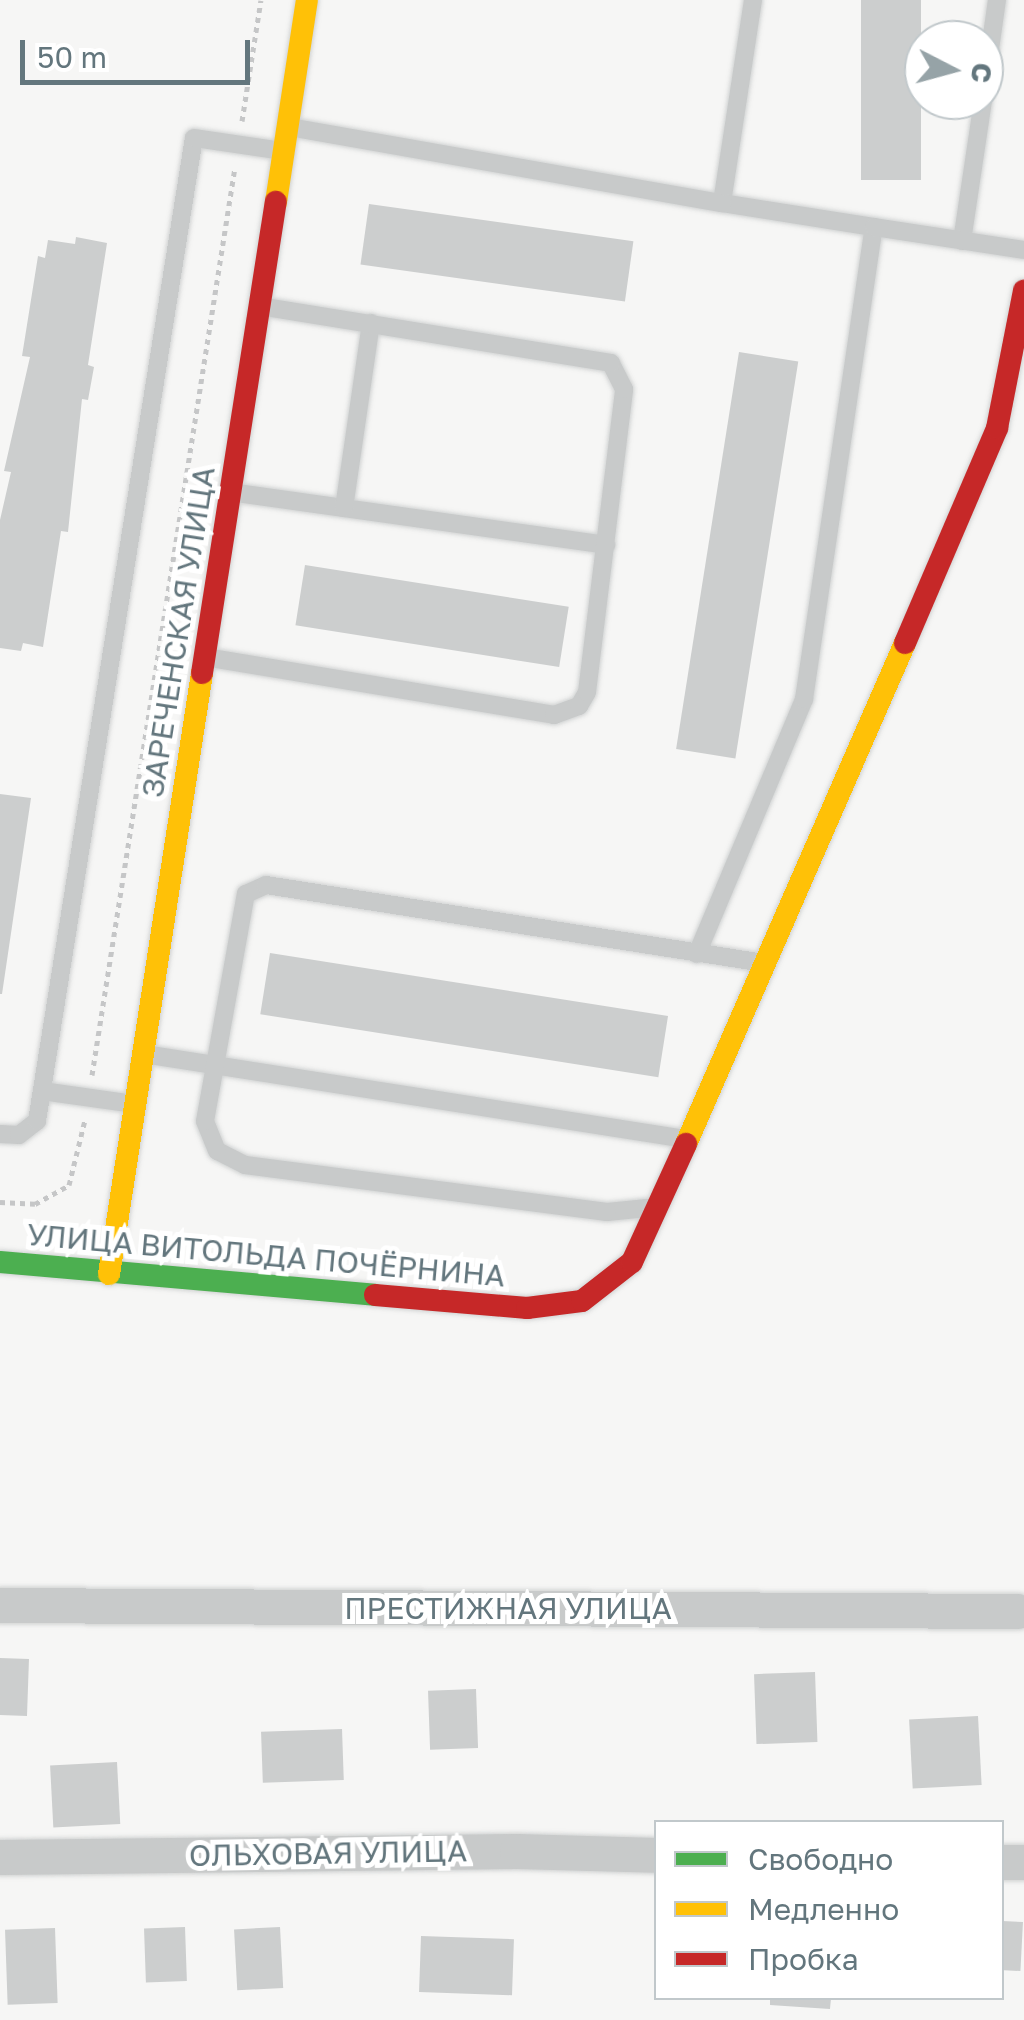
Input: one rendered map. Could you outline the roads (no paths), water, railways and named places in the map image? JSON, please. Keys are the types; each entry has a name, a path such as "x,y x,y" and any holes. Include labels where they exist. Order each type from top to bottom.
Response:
{"street":[{"name":"ЗАРЕЧЕНСКАЯ УЛИЦА","path":"108,1274 306,0"},
{"name":"УЛИЦА ВИТОЛЬДА ПОЧЁРНИНА","path":"0,1262 527,1308 582,1301 608,1285 632,1262 770,964 998,428 1024,290"},
{"name":"ПРЕСТИЖНАЯ УЛИЦА","path":"0,1605 1017,1611"},
{"name":"ОЛЬХОВАЯ УЛИЦА","path":"0,1857 517,1850 654,1856"}],"lane":[{"path":"722,202 754,0"},
{"path":"962,240 980,120"},
{"path":"287,127 1024,250"},
{"path":"0,1134 29,1131 42,1091 194,138 284,151"},
{"path":"697,954 804,699 874,227"},
{"path":"204,656 569,713 587,692 624,389 611,363 259,306"},
{"path":"344,508 371,323"},
{"path":"230,492 606,545"},
{"path":"660,1201 630,1213 607,1212 245,1165 210,1140 205,1121 242,905 254,886 770,964"},
{"path":"143,1054 688,1140"},
{"path":"42,1091 135,1104"}]}
